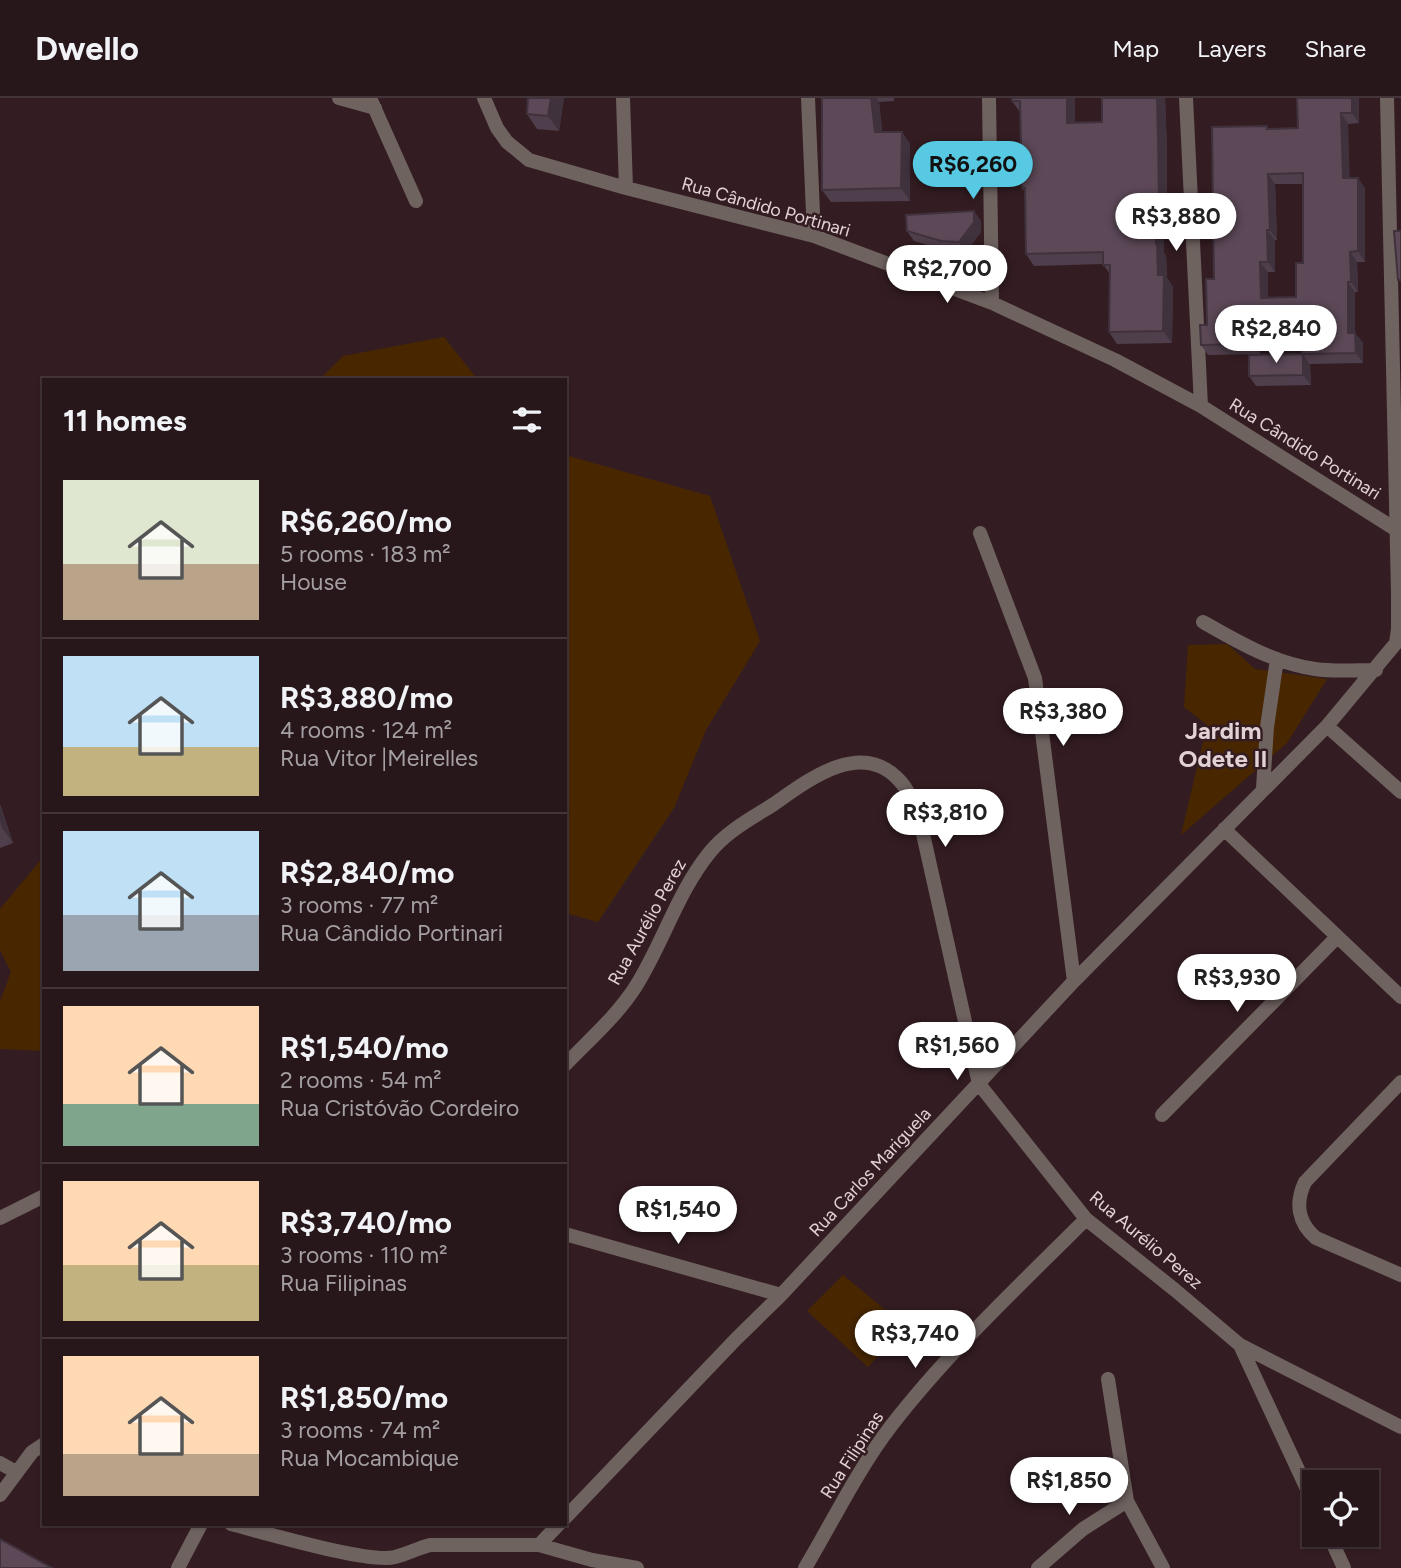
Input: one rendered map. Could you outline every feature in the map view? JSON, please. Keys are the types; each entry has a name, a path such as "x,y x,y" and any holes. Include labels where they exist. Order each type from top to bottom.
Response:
{"street":[{"path":"339,98 373,103 416,201"},
{"name":"Rua Cândido Portinari","path":"484,98 497,128 507,142 529,160 814,236 992,303 1115,360 1201,406 1395,529"},
{"path":"623,98 626,188"},
{"path":"808,98 814,236"},
{"path":"989,98 992,303"},
{"path":"1186,98 1201,406"},
{"name":"Rua Carlos Mariguela","path":"567,1516 781,1295 1074,981 1327,726 1392,650 1398,637 1395,529 1395,163 1387,98"},
{"path":"980,533 1027,650 1035,678 1074,981"},
{"path":"1203,622 1276,659 1315,669 1376,670"},
{"path":"1263,788 1276,659"},
{"path":"1327,726 1401,792"},
{"name":"Rua Aurélio Perez","path":"567,1063 612,1017 635,988 695,872 724,837 816,776 836,766 878,766 896,776 905,788 921,824 979,1084 1086,1219 1240,1345 1302,1478"},
{"path":"1224,829 1401,997"},
{"path":"1162,1115 1337,937"},
{"path":"1401,1082 1305,1182 1299,1196 1299,1209 1307,1231 1316,1238 1401,1275"},
{"path":"0,1218 42,1197"},
{"name":"Rua Filipinas","path":"805,1568 870,1457 891,1427 948,1358 1086,1219"},
{"path":"567,1235 781,1295"},
{"path":"1240,1345 1401,1427"},
{"path":"1108,1379 1127,1501 1163,1568"},
{"path":"0,1495 16,1472 40,1451"},
{"path":"0,1463 16,1472"},
{"path":"1038,1568 1083,1529 1127,1501"},
{"path":"178,1568 200,1526"},
{"path":"240,1526 391,1563 414,1549 430,1545 539,1545 590,1564 637,1568"},
{"path":"539,1545 557,1526"},
{"path":"1334,1547 1344,1568"}],"shaded area":[{"path":"444,337 476,378 321,378 343,356"},
{"path":"567,456 710,496 760,641 706,730 674,808 598,922 567,914 567,819 570,814 567,813"},
{"path":"1227,644 1255,669 1327,679 1287,743 1181,835 1207,725 1184,707 1188,645"},
{"path":"42,858 42,1051 0,1049 0,1001 11,972 0,950 0,909"},
{"path":"843,1275 906,1327 868,1367 807,1311"}],"building":[{"path":"528,98 551,98 548,116 527,114"},
{"path":"822,98 871,98 875,132 902,132 901,188 822,190"},
{"path":"1012,98 1067,98 1067,123 1102,122 1102,98 1157,98 1159,198 1155,198 1156,244 1158,275 1164,275 1163,331 1109,332 1110,265 1103,265 1103,252 1026,254 1020,101 1012,101"},
{"path":"1297,98 1352,98 1352,113 1341,113 1343,178 1358,178 1358,251 1350,252 1351,282 1348,282 1348,333 1355,333 1356,353 1302,354 1300,318 1252,319 1253,344 1201,345 1200,325 1207,325 1206,279 1214,279 1212,127 1298,128","holes":["1303,173 1303,263 1296,263 1296,297 1261,298 1260,262 1268,262 1267,230 1270,230 1268,174"]},
{"path":"974,211 974,222 959,242 941,241 907,231 906,215"},
{"path":"1394,231 1401,231 1401,280 1398,280"},
{"path":"1303,354 1303,375 1249,376 1249,355"},
{"path":"0,1539 52,1568 0,1568"}],"district":[{"name":"Jardim Odete II","path":"1223,744"}]}
